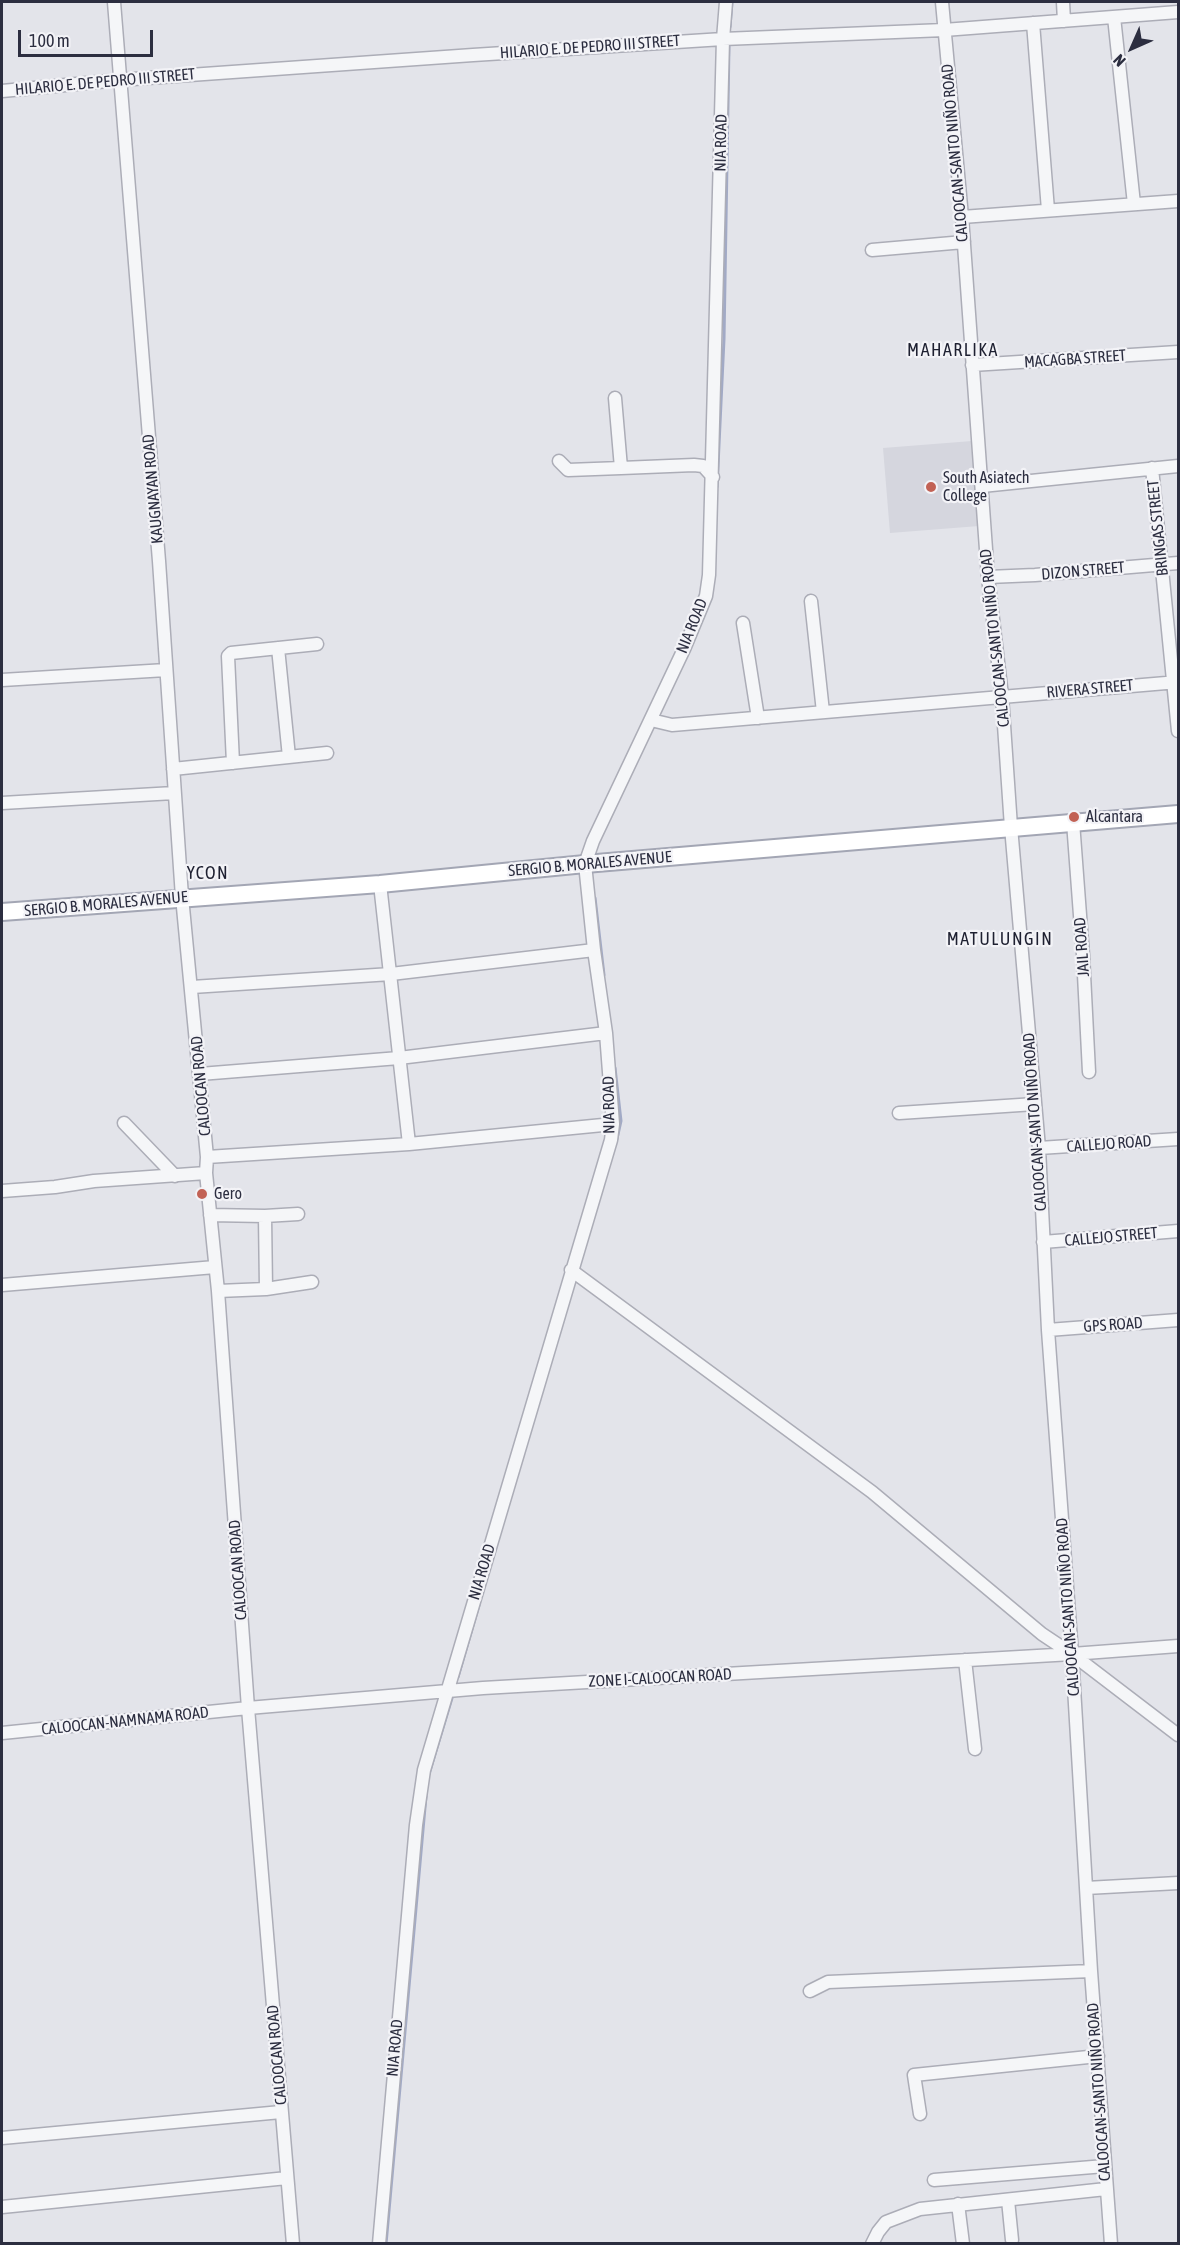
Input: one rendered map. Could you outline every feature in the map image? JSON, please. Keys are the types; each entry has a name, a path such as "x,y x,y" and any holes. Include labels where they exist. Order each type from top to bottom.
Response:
{"main road":[{"name":"SERGIO B. MORALES AVENUE","path":"2,912 380,884 585,864 1179,814"}],"street":[{"name":"KAUGNAYAN ROAD","path":"114,2 182,897"},
{"name":"NIA ROAD","path":"379,2244 424,1770 606,1156 613,1124 606,1033 585,864 593,842 655,721 706,596 713,477 723,39 726,2"},
{"name":"CALOOCAN-SANTO NIÑO ROAD","path":"942,2 962,217 988,577 1002,696 1039,1148 1048,1330 1111,2244"},
{"path":"1063,2 1064,21"},
{"name":"HILARIO E. DE PEDRO III STREET","path":"2,91 119,80 723,39 944,30 1179,12"},
{"path":"1114,17 1134,204"},
{"path":"1033,23 1048,210"},
{"path":"962,217 1179,201"},
{"path":"872,250 964,242"},
{"name":"MACAGBA STREET","path":"972,365 1179,352"},
{"path":"615,398 621,468"},
{"path":"559,461 568,470 694,465 703,466 713,477"},
{"path":"982,486 1179,466"},
{"name":"BRINGAS STREET","path":"1152,468 1176,682 1179,731"},
{"name":"DIZON STREET","path":"988,577 1179,563"},
{"path":"811,601 823,712"},
{"path":"744,623 758,718"},
{"path":"233,763 228,656 231,653 317,644"},
{"path":"278,648 289,757"},
{"path":"2,681 166,670"},
{"name":"RIVERA STREET","path":"655,721 672,725 1176,682"},
{"path":"173,769 327,753"},
{"path":"2,803 174,793"},
{"name":"JAIL ROAD","path":"1072,822 1083,955 1089,1072"},
{"path":"380,884 409,1144"},
{"name":"CALOOCAN ROAD","path":"182,897 200,1074 207,1157 206,1173 218,1291 248,1708 292,2244"},
{"path":"192,987 391,974 594,950"},
{"path":"200,1074 399,1058 606,1033"},
{"path":"899,1113 1035,1104"},
{"path":"124,1123 175,1176"},
{"path":"207,1157 409,1144 613,1124"},
{"name":"CALLEJO ROAD","path":"1039,1148 1179,1139"},
{"path":"2,1191 94,1181 206,1173"},
{"path":"210,1215 298,1214"},
{"path":"265,1216 266,1289"},
{"name":"CALLEJO STREET","path":"1043,1242 1179,1231"},
{"path":"2,1285 215,1267"},
{"path":"571,1270 872,1492 1042,1634 1179,1735"},
{"path":"218,1291 266,1289 312,1282"},
{"name":"GPS ROAD","path":"1048,1330 1179,1320"},
{"name":"ZONE I-CALOOCAN ROAD","path":"248,1708 446,1691 1179,1646"},
{"path":"965,1660 975,1749"},
{"name":"CALOOCAN-NAMNAMA ROAD","path":"2,1733 248,1708"},
{"path":"1086,1888 1179,1882"},
{"path":"810,1991 828,1982 1091,1971"},
{"path":"920,2114 914,2075 1098,2056"},
{"path":"2,2138 281,2112"},
{"path":"934,2180 1105,2166"},
{"path":"2,2207 287,2178"},
{"path":"872,2244 883,2225 892,2218 920,2209 1106,2189"},
{"path":"1008,2200 1012,2240"},
{"path":"958,2204 963,2244"}],"shaded area":[{"name":"South Asiatech College","path":"972,441 979,526 890,533 883,448"}],"waterway":[{"path":"730,27 732,2"},
{"path":"717,487 724,339 729,45"},
{"path":"595,898 604,975"},
{"path":"615,1068 621,1121 617,1139"},
{"path":"458,1677 479,1605"},
{"path":"429,1774 452,1698"},
{"path":"386,2244 426,1796"}],"place":[{"name":"South Asiatech College","path":"931,487"},
{"name":"Alcantara","path":"1074,817"},
{"name":"Gero","path":"202,1194"}],"district":[{"name":"MAHARLIKA","path":"953,350"},
{"name":"YCON","path":"208,873"},
{"name":"MATULUNGIN","path":"1000,939"}]}
